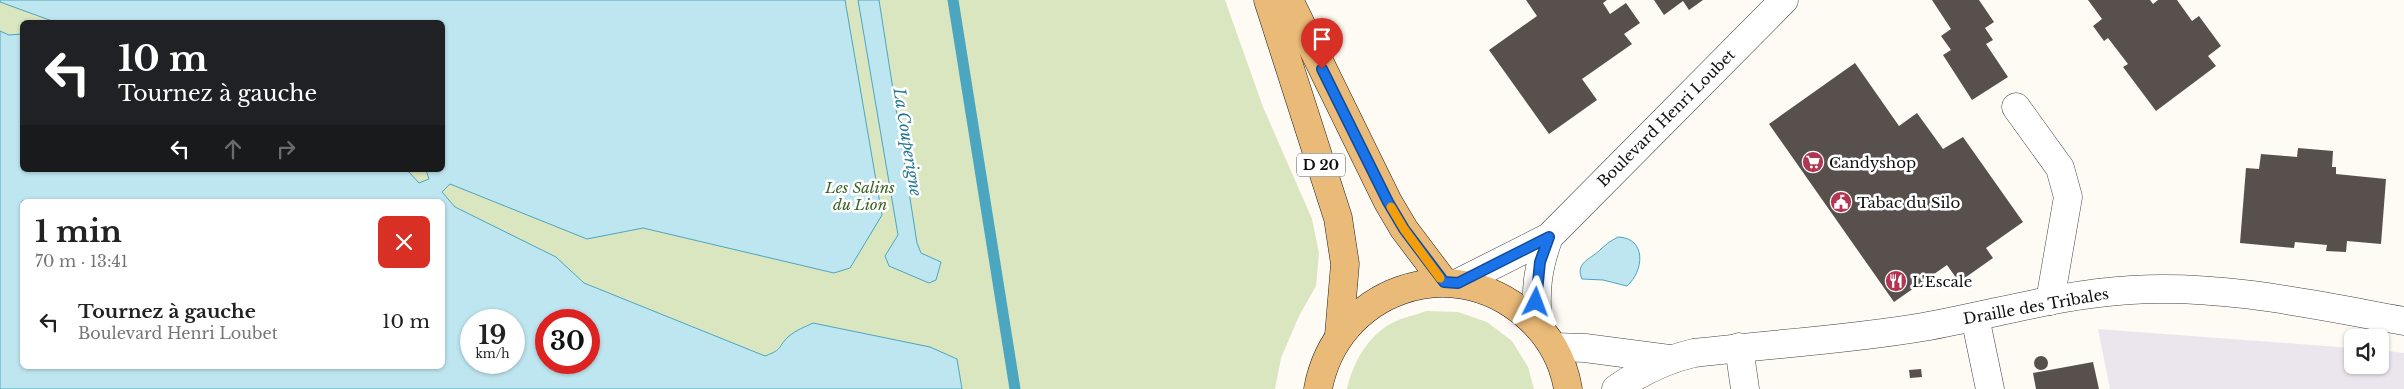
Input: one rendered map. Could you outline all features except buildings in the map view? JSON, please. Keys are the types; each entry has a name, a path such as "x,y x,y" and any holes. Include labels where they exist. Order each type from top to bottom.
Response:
{"main road":[{"name":"D 20","path":"1268,0 1338,218 1345,264 1339,336"},
{"name":"D 20","path":"1288,0 1388,202 1404,229 1451,283"},
{"path":"1318,389 1322,369 1339,336 1368,307 1404,288 1451,283 1478,286 1497,294 1518,308 1546,336 1566,375 1568,389"}],"street":[{"name":"Boulevard Henri Loubet","path":"1451,283 1549,237 1784,0"},
{"path":"2016,107 2060,168 2068,197 2050,301"},
{"name":"Boulevard Henri Loubet","path":"1546,336 1537,282 1540,262 1549,237"},
{"name":"Draille des Tribales","path":"1546,336 1585,348 1668,359 1739,347 1887,332 1975,317 2050,301 2131,290 2203,291 2285,299 2404,321"},
{"path":"1975,317 1990,389"},
{"path":"1739,347 1745,389"},
{"name":"Draille des Tribales","path":"1616,389 1632,378 1668,359"}],"shaded area":[{"path":"2098,329 2344,347 2344,374 2389,374 2389,351 2404,353 2404,389 2110,389"}],"green space":[{"name":"Les Salins du Lion","path":"0,0 1225,0 1263,107 1312,219 1319,253 1316,286 1299,316 1281,358 1275,389 0,389"},
{"path":"1426,311 1458,312 1487,322 1512,341 1528,367 1534,389 1347,389 1358,359 1378,333 1396,321"}],"water":[{"path":"0,0 845,0 882,215 850,268 834,273 643,228 587,239 450,184 442,192 455,207 556,257 584,283 765,356 778,349 792,334 813,323 930,347 957,359 962,389 0,389 0,31 9,35 20,34 20,172 409,172 419,183 429,179 427,172 445,172 445,20 50,20 0,2"},
{"path":"858,0 879,0 917,243 921,253 941,262 936,280 929,283 889,266 885,256 898,235"},
{"path":"1618,237 1634,243 1638,249 1640,256 1639,264 1633,280 1627,286 1603,280 1582,279 1580,269 1582,265"}],"waterway":[{"path":"953,0 1015,389"}],"slow traffic":[{"path":"1391,207 1404,229 1440,278"}],"place":[{"name":"Candyshop","path":"1813,162"},
{"name":"Tabac du Silo","path":"1841,202"},
{"name":"L'Escale","path":"1896,281"}],"route":[{"path":"1322,69 1388,202 1404,229 1444,282 1458,283 1549,237 1540,262 1536,302"}],"water label":[{"name":"La Couperigne","path":"908,142"}]}
